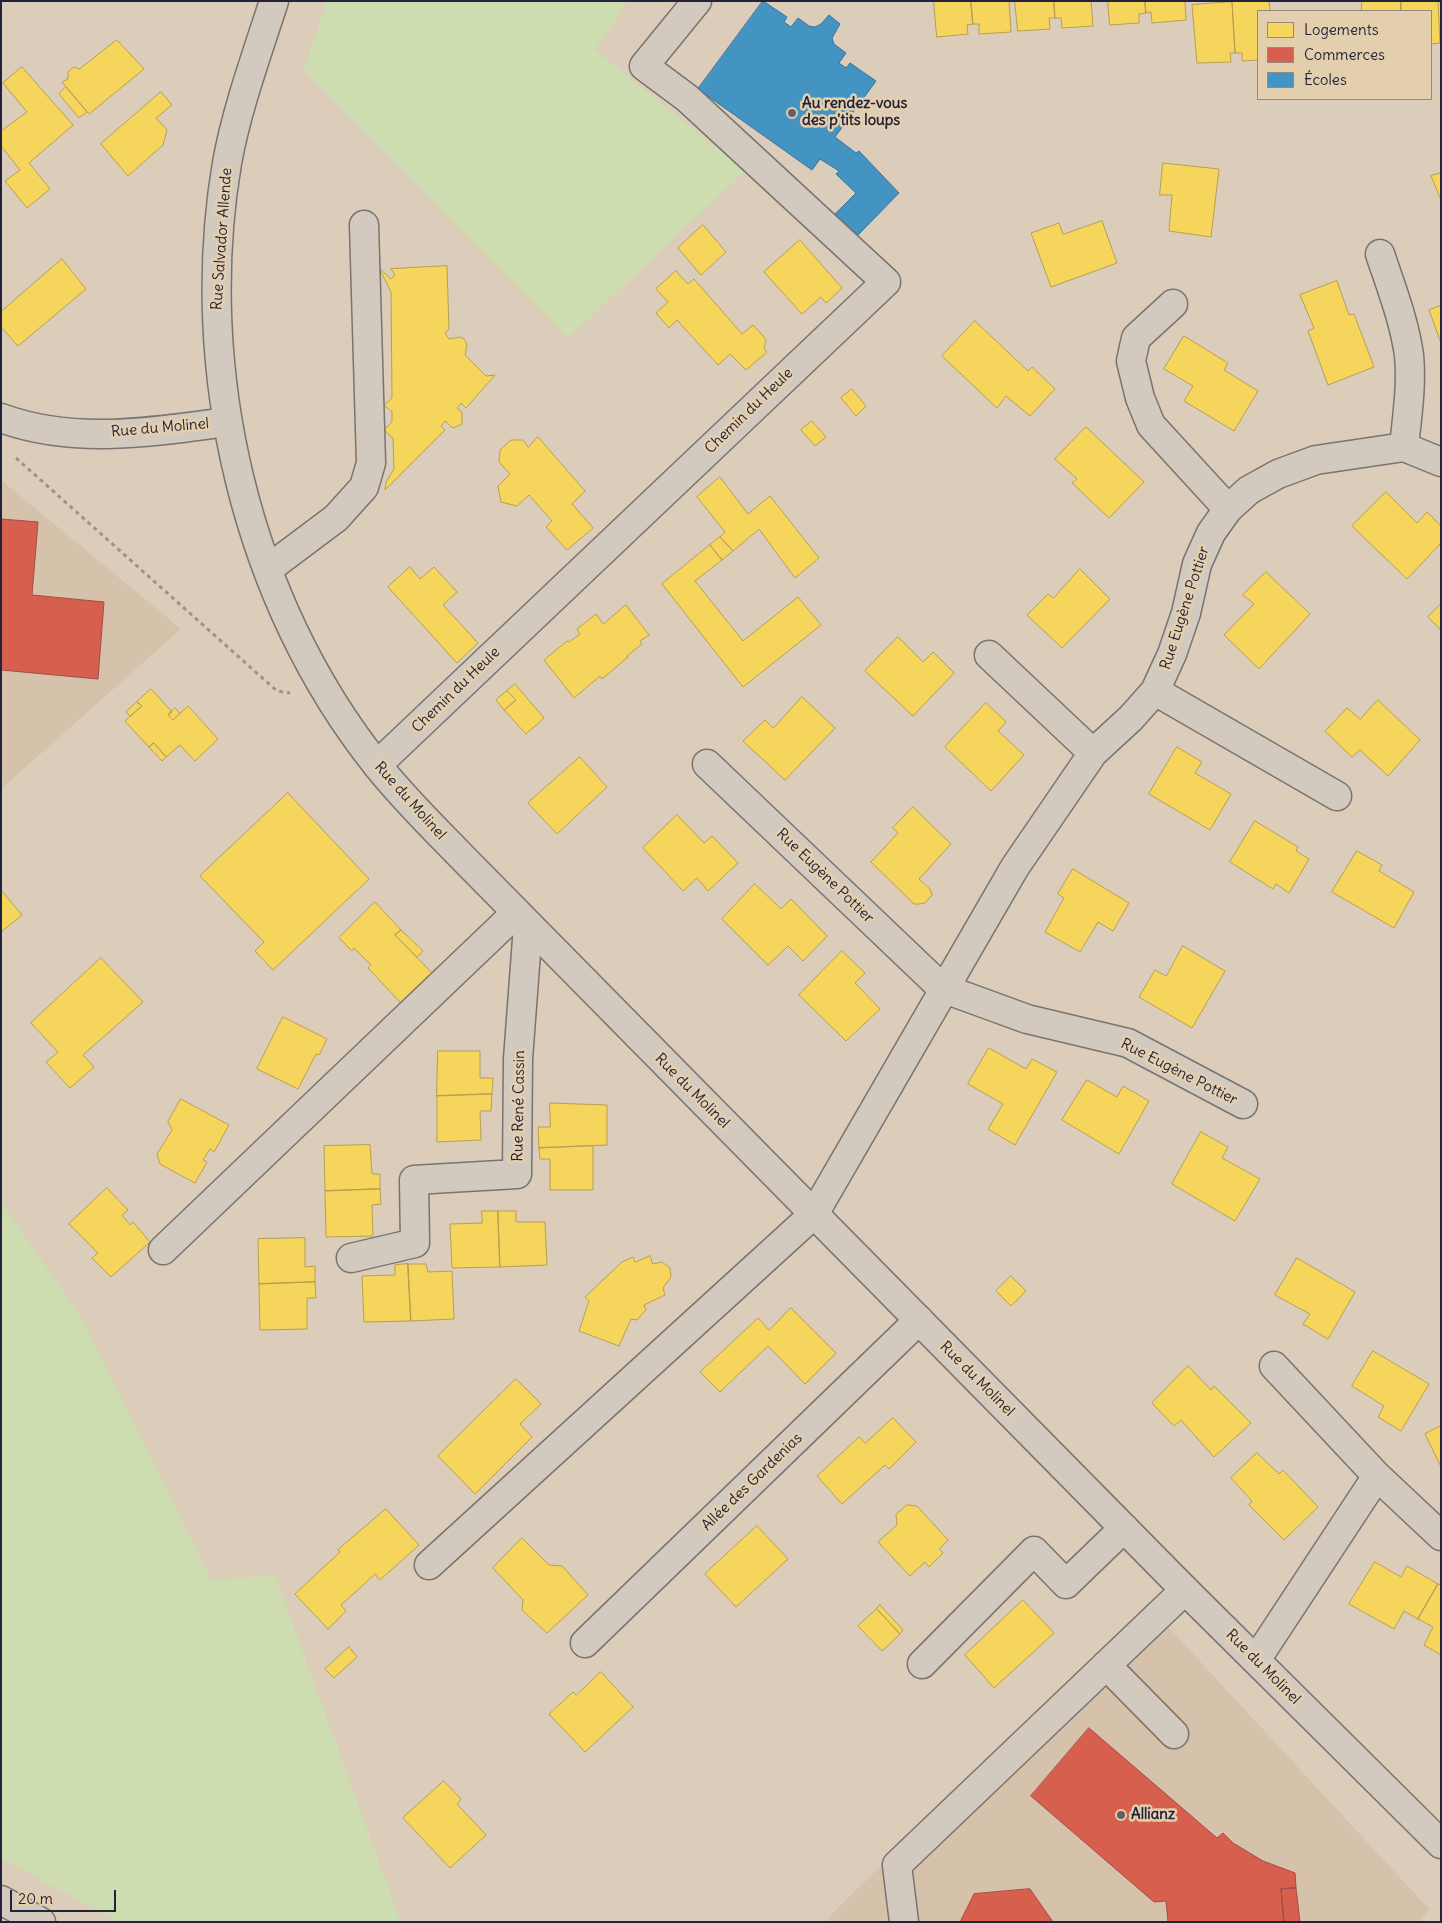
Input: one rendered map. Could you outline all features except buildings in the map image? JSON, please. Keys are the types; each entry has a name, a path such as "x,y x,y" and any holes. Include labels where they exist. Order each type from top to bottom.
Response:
{"main road":[{"name":"Rue Salvador Allende","path":"227,422 218,360 216,316 221,210 227,163 236,123 274,1"},
{"name":"Chemin du Heule","path":"377,765 886,282 687,98 644,66 697,1"},
{"path":"268,569 336,518 364,488 371,463 364,225"},
{"path":"1380,254 1399,312 1409,356 1409,398 1404,447 1441,462"},
{"path":"1173,304 1136,338 1131,361 1140,398 1151,425 1228,509"},
{"name":"Rue du Molinel","path":"6,431 45,431 83,434 142,432 227,422 240,483 254,533 268,569 312,666 377,765 522,920 1185,1590 1441,1844"},
{"name":"Rue Eugène Pottier","path":"430,1565 814,1214 942,988 1015,867 1093,753 1132,718 1156,691 1183,622 1197,564 1211,533 1228,509 1249,490 1293,468 1316,460 1404,447"},
{"path":"989,656 1093,753"},
{"path":"1156,691 1337,796"},
{"name":"Rue Eugène Pottier","path":"707,764 942,988 1027,1019 1128,1044 1243,1104"},
{"path":"163,1250 522,920"},
{"name":"Rue René Cassin","path":"350,1258 415,1243 414,1180 517,1174 522,920"},
{"name":"Allée des Gardenias","path":"585,1643 919,1320"},
{"path":"1274,1366 1377,1476 1441,1536"},
{"path":"1256,1660 1377,1476"},
{"path":"922,1664 1034,1551 1066,1584 1124,1528"},
{"path":"904,1922 897,1864 1185,1590"},
{"path":"1106,1665 1174,1734"},
{"path":"1,1900 41,1922"}],"path":[{"path":"6,431 276,691 333,700"}],"shaded area":[{"path":"1,480 181,629 1,789"},
{"path":"1147,1604 1429,1909 1419,1922 827,1922 832,1914"}],"green space":[{"path":"327,1 628,1 595,50 745,171 568,338 304,70"},
{"path":"1,1202 84,1322 211,1580 275,1575 401,1922 118,1922 1,1858"}],"place":[{"name":"Au rendez-vous des p'tits loups","path":"792,113"},
{"name":"Allianz","path":"1121,1815"}]}
